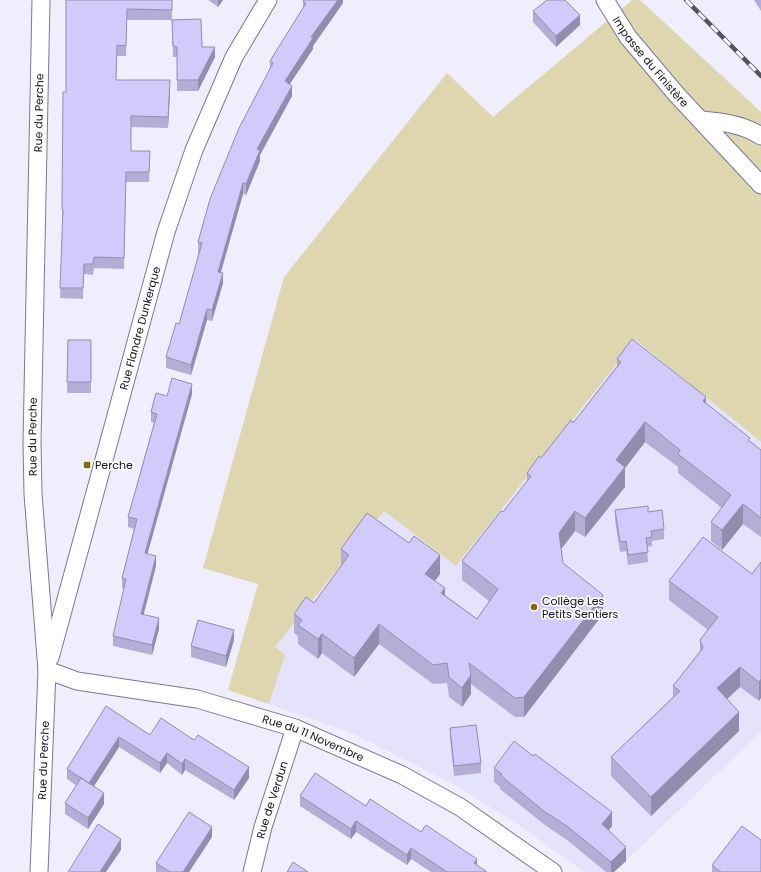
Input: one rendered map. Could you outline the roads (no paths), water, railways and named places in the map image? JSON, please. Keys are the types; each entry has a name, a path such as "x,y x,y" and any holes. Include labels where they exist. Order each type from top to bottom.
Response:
{"street":[{"name":"Rue du Perche","path":"39,872 47,670 33,494 32,442 41,0"},
{"name":"Rue Flandre Dunkerque","path":"47,670 166,232 194,150 234,57 268,0"},
{"name":"Impasse du Finistère","path":"605,0 628,37 677,95 761,185"},
{"path":"701,120 726,122 749,128 761,136"},
{"name":"Rue du 11 Novembre","path":"47,670 77,680 197,698 295,728 402,775 460,807 553,872"},
{"name":"Rue de Verdun","path":"252,872 263,827 295,728"}],"railway":[{"path":"686,0 761,76"}],"place":[{"name":"Perche","path":"87,465"},
{"name":"Collège Les Petits Sentiers","path":"534,607"}]}
